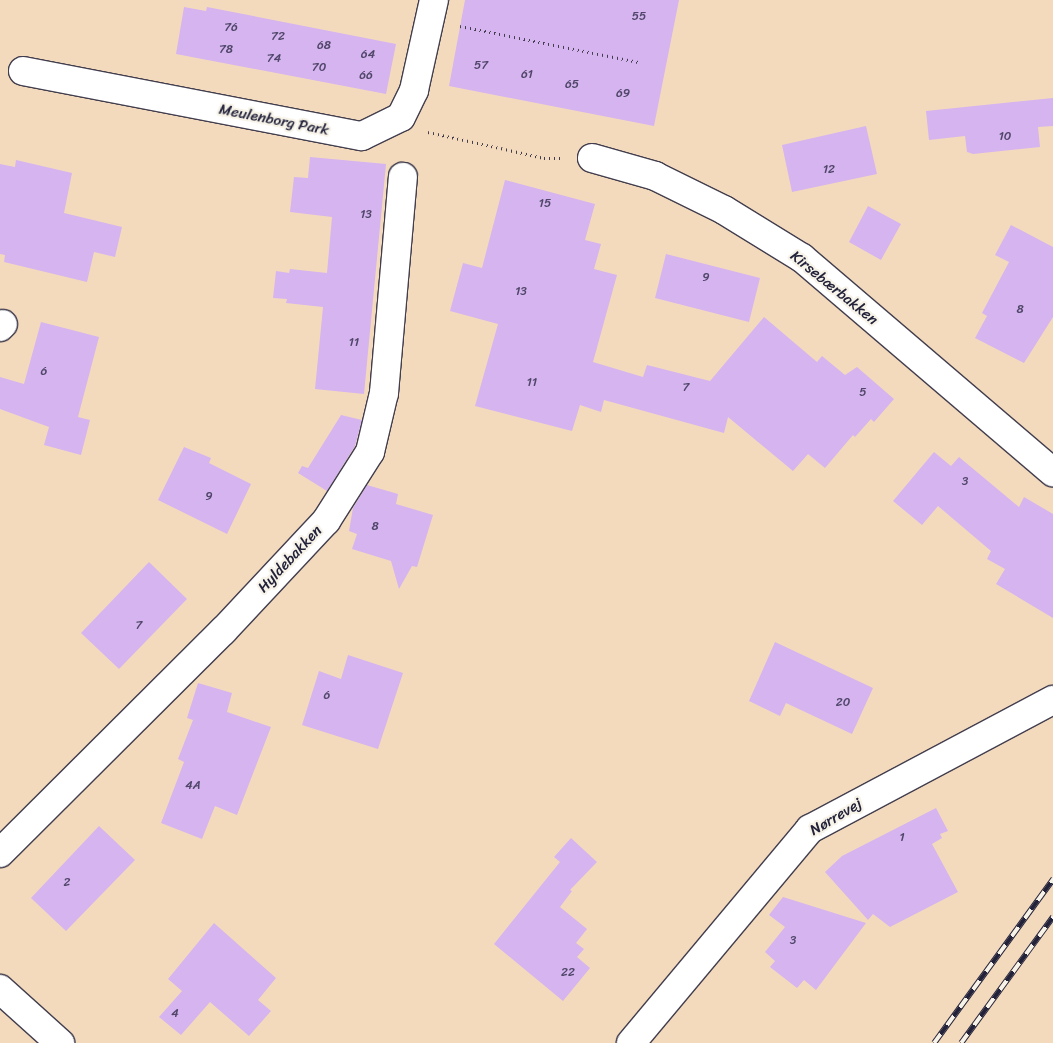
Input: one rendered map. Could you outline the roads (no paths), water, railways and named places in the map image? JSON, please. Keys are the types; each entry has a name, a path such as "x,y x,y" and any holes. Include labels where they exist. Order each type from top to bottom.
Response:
{"street":[{"name":"Meulenborg Park","path":"23,71 362,136 401,117 414,90 432,10"},
{"name":"Kirsebærbakken","path":"592,158 655,176 724,210 802,258 1051,465"},
{"name":"Hyldebakken","path":"0,853 223,632 326,521 370,452 384,392 403,177"},
{"name":"Nørrevej","path":"632,1043 810,829 1053,700"},
{"path":"0,989 60,1043"}],"railway":[{"path":"934,1043 1053,879"},
{"path":"961,1043 1053,917"}]}
